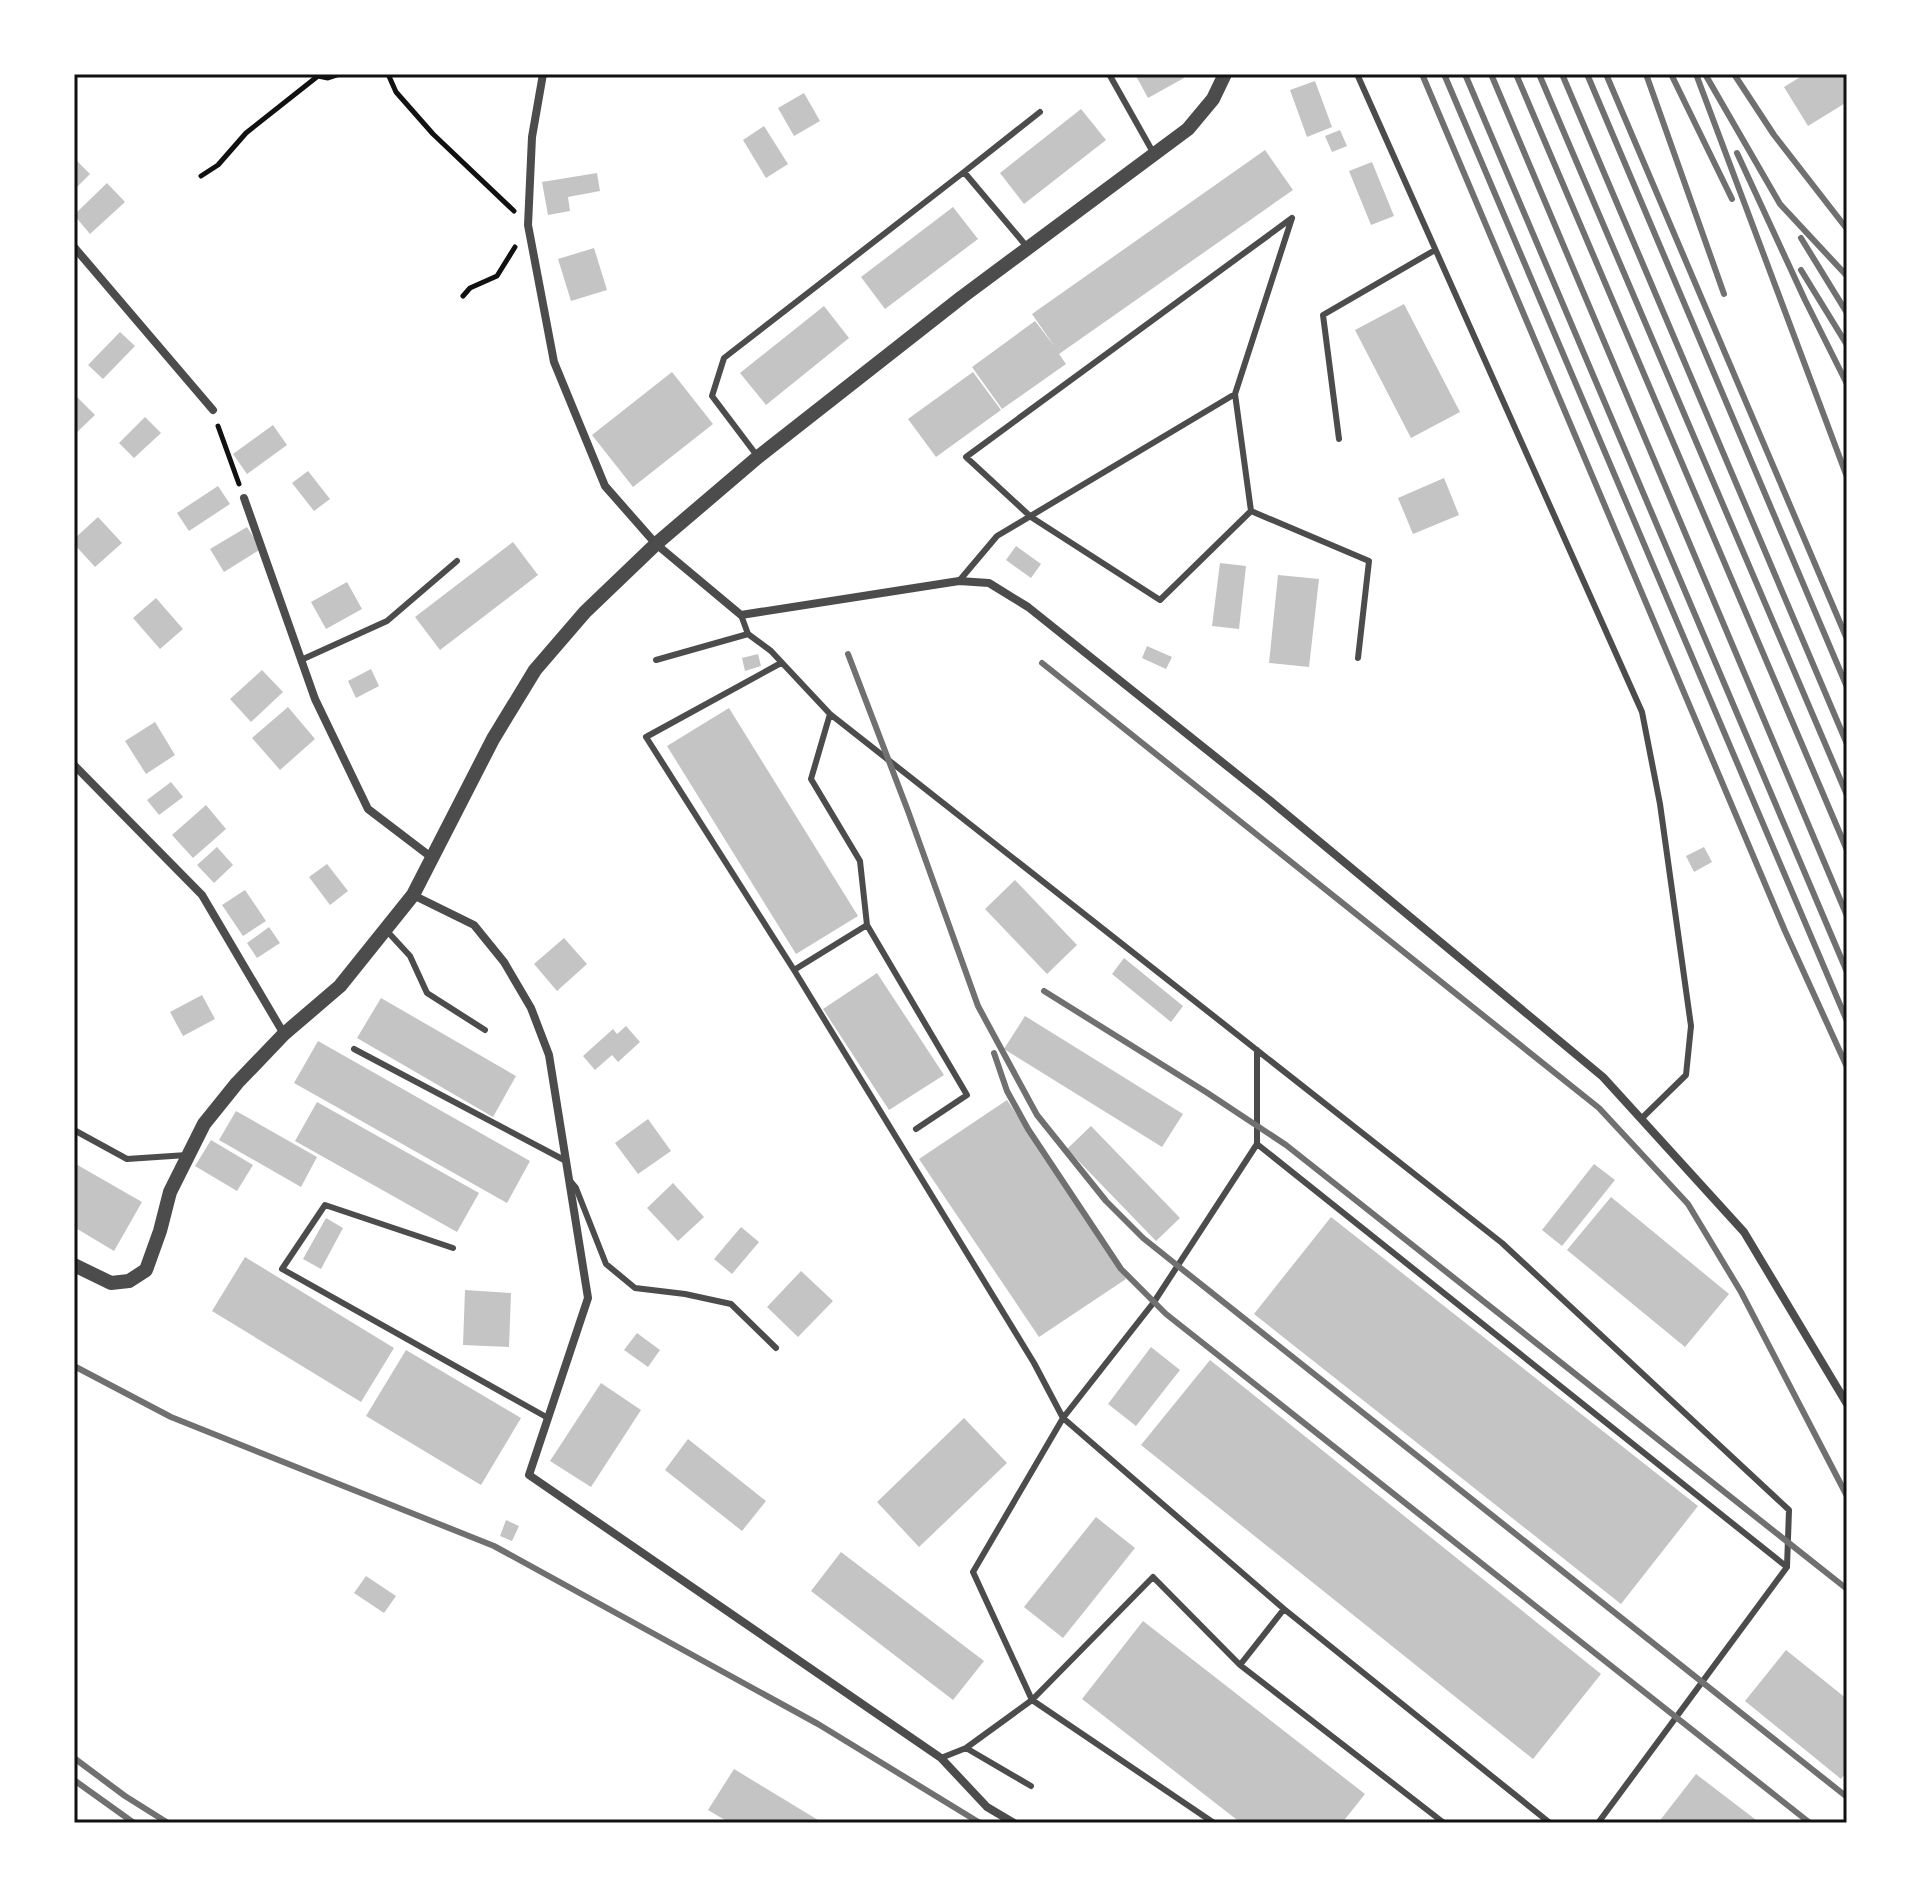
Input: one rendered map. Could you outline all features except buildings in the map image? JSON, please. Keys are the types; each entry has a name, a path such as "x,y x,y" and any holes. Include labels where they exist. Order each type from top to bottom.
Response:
{"street":[{"path":"543,74 532,137 528,225 554,362 605,486 656,544 741,615 959,581 989,583 1028,607 1279,808 1603,1077 1744,1232 1847,1404"},
{"path":"74,1265 111,1283 129,1281 146,1270 170,1192 204,1124 237,1083 284,1034 340,986 413,895 493,739 535,670 585,612 656,544 758,457 962,297 1188,129 1213,99 1225,74"},
{"path":"74,247 213,410"},
{"path":"244,498 315,699 368,809 431,857"},
{"path":"74,765 202,895 284,1034"},
{"path":"413,895 474,925 504,962 531,1008 549,1055 588,1298 529,1475 941,1758 987,1807 1014,1823"}],"lane":[{"path":"1109,74 1154,154"},
{"path":"1357,74 1642,712 1660,804 1691,1026 1686,1075 1641,1119"},
{"path":"758,457 712,396 724,358 1040,112"},
{"path":"964,172 1028,248"},
{"path":"1292,218 1235,394 1251,511 1160,600 1031,517 966,457 1292,218"},
{"path":"1339,439 1323,315 1435,250"},
{"path":"959,581 997,536 1235,394"},
{"path":"1251,511 1369,561 1358,658"},
{"path":"301,660 387,621 457,561"},
{"path":"741,615 748,634 771,651 830,714 1502,1243 1789,1510 1787,1567 1598,1823"},
{"path":"656,660 748,634"},
{"path":"781,663 646,737 794,970 1034,1363 1063,1418 1284,1609 1550,1823"},
{"path":"830,714 811,779 860,861 867,925 967,1095 916,1129"},
{"path":"794,970 867,925"},
{"path":"386,930 410,956 427,993 485,1030"},
{"path":"354,1049 566,1161"},
{"path":"1214,1823 1032,1700 973,1572 1063,1418 1154,1302 1257,1144 1257,1050"},
{"path":"74,1130 127,1159 187,1155"},
{"path":"1257,1144 1787,1567"},
{"path":"569,1179 576,1188 606,1264 635,1288 731,1304 776,1348"},
{"path":"453,1248 325,1205 282,1269 548,1418"},
{"path":"941,1758 966,1748 1032,1700 1153,1577 1240,1665 1444,1823"},
{"path":"1240,1665 1284,1609"},
{"path":"966,1748 1031,1786"}],"path":[{"path":"201,176 218,165 246,133 318,76 328,78 340,74"},
{"path":"388,74 396,92 433,134 528,225 497,276 470,288 463,296"},
{"path":"213,410 244,498"}],"railway":[{"path":"1422,74 1785,931 1847,1067"},
{"path":"1444,74 1847,1021"},
{"path":"1465,74 1847,972"},
{"path":"1491,74 1847,916"},
{"path":"1516,74 1847,850"},
{"path":"1539,74 1847,795"},
{"path":"1562,74 1847,744"},
{"path":"1587,74 1847,687"},
{"path":"1606,74 1847,639"},
{"path":"1646,74 1724,294"},
{"path":"1671,74 1732,199"},
{"path":"1696,74 1847,477"},
{"path":"1705,74 1780,204 1847,276"},
{"path":"1734,74 1774,135 1847,229"},
{"path":"1737,153 1847,384"},
{"path":"1801,238 1847,313"},
{"path":"1801,270 1847,345"},
{"path":"848,654 978,1006 1037,1115 1106,1201 1143,1238 1847,1797"},
{"path":"1042,663 1599,1108 1688,1204 1741,1292 1847,1496"},
{"path":"1044,991 1286,1145 1847,1589"},
{"path":"994,1053 1007,1091 1028,1129 1121,1269 1166,1314 1810,1823"},
{"path":"74,1366 171,1417 494,1546 818,1724 980,1823"},
{"path":"74,1758 168,1823"},
{"path":"74,1780 134,1823"}]}
